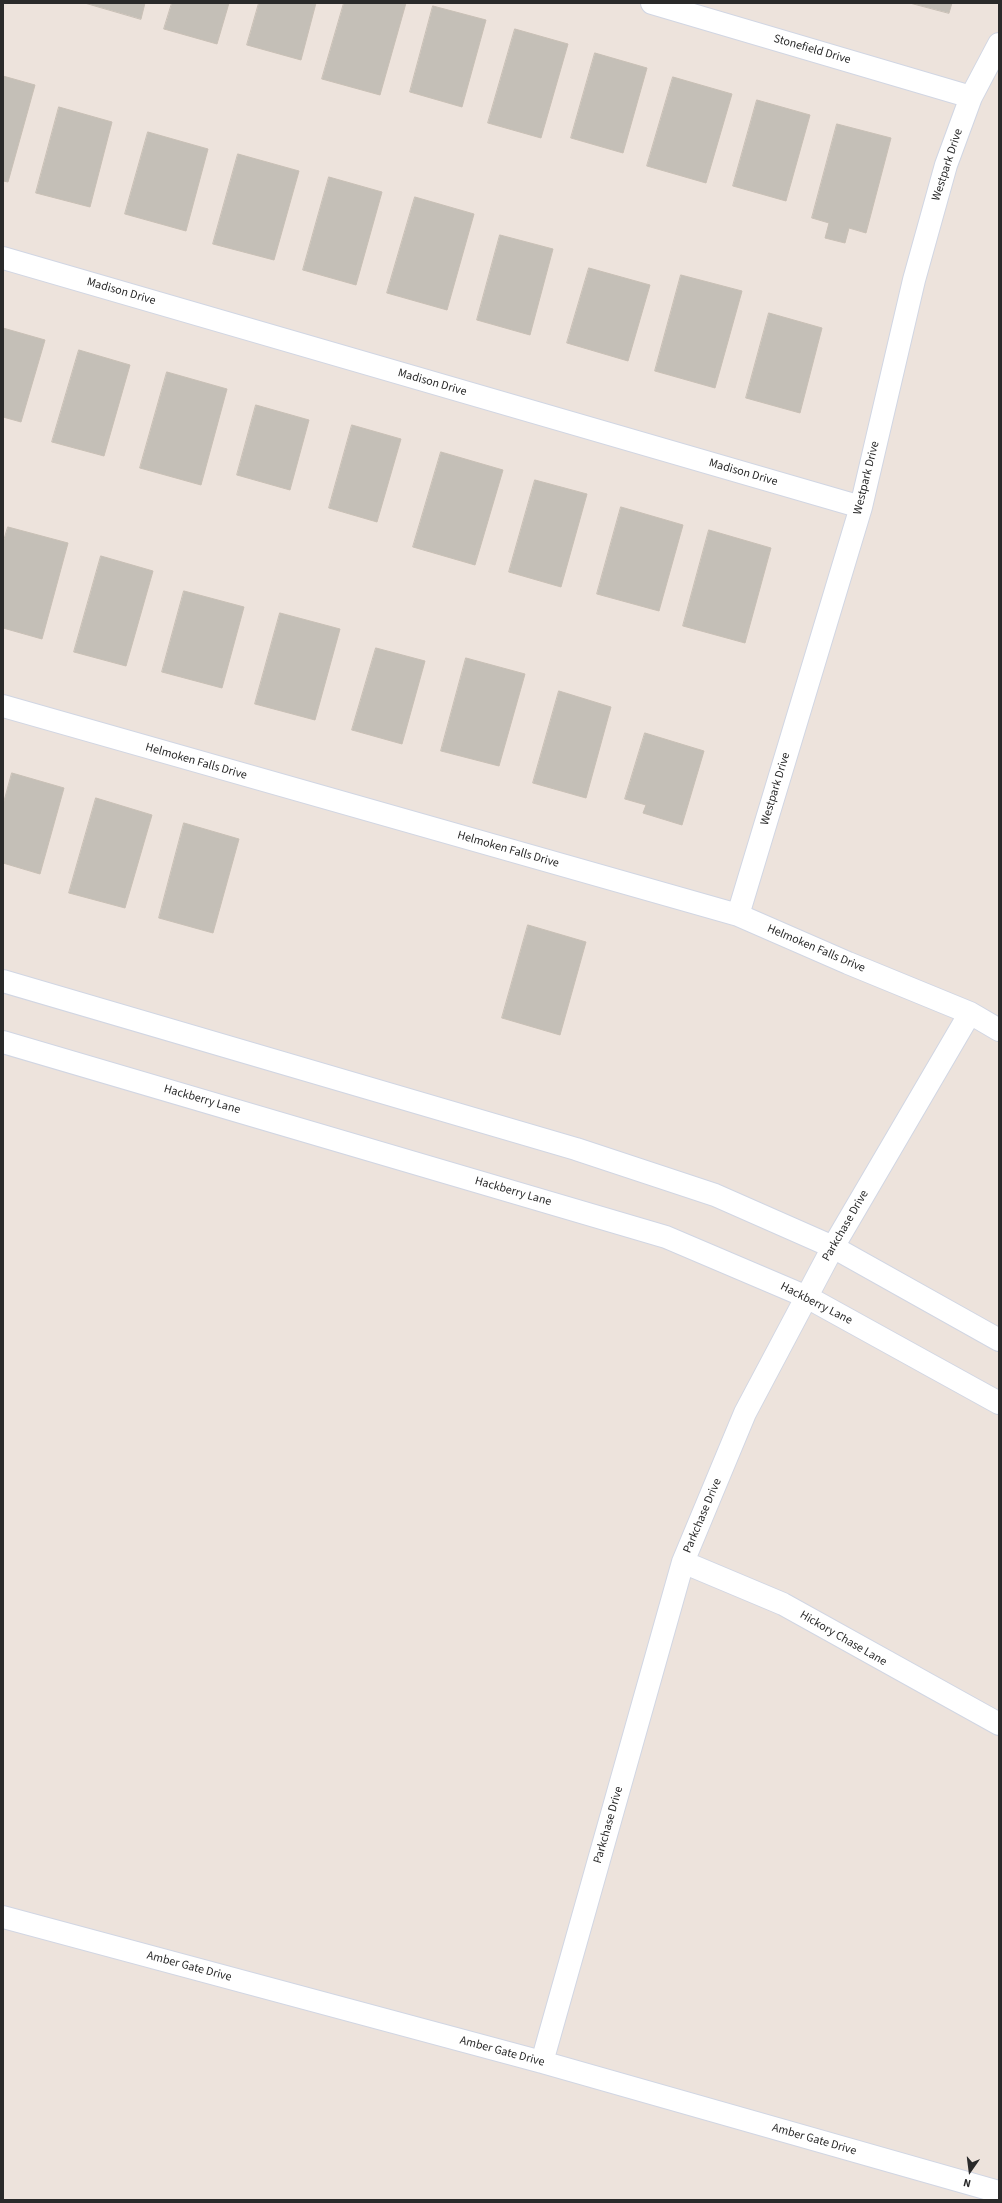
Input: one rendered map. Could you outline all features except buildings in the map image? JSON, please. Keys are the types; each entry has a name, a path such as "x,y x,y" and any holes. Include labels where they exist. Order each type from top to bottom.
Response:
{"street":[{"name":"Stonefield Drive","path":"652,3 971,97"},
{"name":"Westpark Drive","path":"738,915 861,507 914,280 946,165 971,97 999,44"},
{"name":"Madison Drive","path":"3,258 861,507"},
{"name":"Helmoken Falls Drive","path":"3,706 738,915 848,963 970,1013 999,1030"},
{"path":"3,981 576,1149 715,1195 833,1247 999,1340"},
{"name":"Parkchase Drive","path":"542,2062 683,1562 745,1413 833,1247 970,1013"},
{"name":"Hackberry Lane","path":"3,1042 666,1237 807,1297 999,1403"},
{"name":"Hickory Chase Lane","path":"683,1562 783,1604 999,1724"},
{"name":"Amber Gate Drive","path":"3,1917 542,2062 999,2192"}]}
